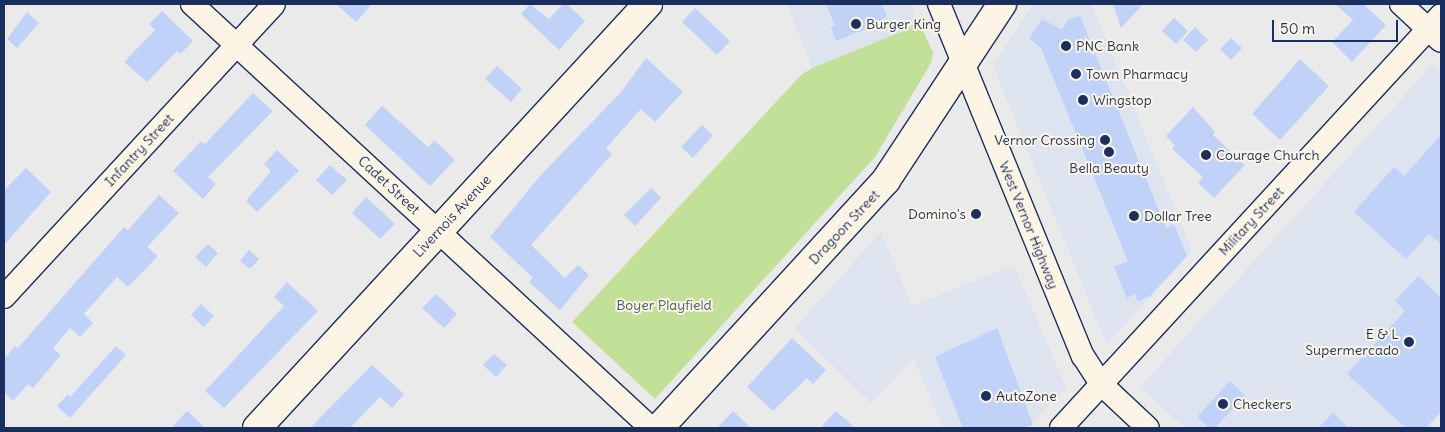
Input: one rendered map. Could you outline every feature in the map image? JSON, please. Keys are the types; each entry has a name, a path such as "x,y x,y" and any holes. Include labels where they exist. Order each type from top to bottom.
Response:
{"main road":[{"name":"Livernois Avenue","path":"257,428 648,4"},
{"name":"Dragoon Street","path":"659,428 886,180 1002,4"}],"street":[{"name":"Cadet Street","path":"192,4 652,428"},
{"name":"Infantry Street","path":"4,297 274,4"},
{"name":"West Vernor Highway","path":"939,4 1083,356 1100,384 1148,428"},
{"path":"1401,4 1437,28"},
{"name":"Military Street","path":"1061,428 1100,384 1437,28"}],"shaded area":[{"path":"787,4 911,4 918,20 908,29 812,68"},
{"path":"1033,4 1092,4 1192,251 1107,345 993,66"},
{"path":"1433,64 1441,72 1441,414 1428,428 1185,428 1140,387"},
{"path":"881,232 912,306 1014,265 1066,388 1027,428 943,428 914,359 871,403 795,328"}],"green space":[{"name":"Boyer Playfield","path":"918,20 933,52 931,63 875,157 655,399 572,322 801,75 812,68 908,29"}],"building":[{"path":"336,4 372,4 356,22"},
{"path":"530,4 549,19 563,4 567,4 585,21 559,50 521,14"},
{"name":"Burger King","path":"826,4 882,4 887,17 882,19 883,22 836,41 831,27 835,26"},
{"path":"1113,4 1143,4 1121,28"},
{"path":"1335,4 1363,4 1386,25 1352,62 1332,42 1353,20"},
{"path":"695,8 730,41 717,55 682,22"},
{"path":"162,11 193,41 180,54 177,51 147,82 124,62 155,30 149,24"},
{"path":"27,12 39,23 17,48 7,39"},
{"name":"Vernor Crossing","path":"1080,16 1166,228 1174,224 1187,256 1150,296 1138,301 1135,294 1127,298 1114,267 1128,261 1041,48 1029,38 1042,19 1062,30 1068,20"},
{"path":"1174,18 1188,31 1176,44 1162,31"},
{"path":"1195,27 1208,40 1196,52 1183,40"},
{"path":"1231,38 1242,48 1231,60 1220,49"},
{"path":"646,58 683,92 655,122 641,109 606,148 612,154 531,245 565,278 578,265 589,275 560,310 529,282 533,278 490,237 540,176 622,91"},
{"path":"1300,59 1329,86 1280,140 1252,114"},
{"path":"497,66 522,89 511,102 485,79"},
{"path":"253,93 273,111 208,177 216,184 203,199 173,171 201,141 205,144"},
{"path":"382,106 428,147 434,140 455,160 430,186 365,125"},
{"name":"Courage Church","path":"1193,107 1215,132 1213,135 1245,165 1214,198 1198,183 1203,177 1172,149 1175,145 1166,136"},
{"path":"702,125 713,135 693,158 681,147"},
{"path":"1441,135 1441,244 1429,234 1406,259 1354,212 1394,167 1404,176"},
{"path":"277,150 299,171 257,212 246,201 271,171 264,164"},
{"path":"330,165 347,180 332,195 316,180"},
{"path":"26,168 51,192 4,245 4,190"},
{"path":"651,188 661,198 635,226 624,215"},
{"path":"159,195 179,213 147,247 158,256 128,287 117,277 84,314 93,323 80,337 70,328 53,348 61,355 33,388 28,384 13,401 4,392 4,359 15,346 18,348 124,227 128,230"},
{"path":"366,197 395,224 380,239 352,213"},
{"path":"208,244 218,253 206,267 195,257"},
{"path":"249,250 259,259 250,269 240,261"},
{"name":"E & L Supermercado","path":"1418,276 1441,298 1441,411 1426,428 1406,428 1347,374 1405,311 1395,301"},
{"path":"287,282 318,311 224,408 205,391 284,306 274,297"},
{"path":"436,294 457,314 444,328 422,308"},
{"path":"201,304 214,316 204,327 191,315"},
{"name":"AutoZone","path":"997,328 1033,425 1024,428 963,428 935,357"},
{"path":"792,338 826,370 813,384 807,378 773,411 747,387"},
{"path":"116,346 126,355 70,418 57,406 68,394 70,397"},
{"path":"494,354 507,365 496,377 483,365"},
{"path":"372,365 404,394 392,408 380,397 350,428 310,428"},
{"name":"Checkers","path":"1230,381 1245,395 1215,428 1208,427 1197,417"},
{"path":"187,411 206,428 171,428"},
{"path":"733,411 751,428 717,428"},
{"path":"836,411 855,428 820,428"},
{"path":"1333,413 1349,428 1318,428"}],"place":[{"name":"Burger King","path":"856,24"},
{"name":"PNC Bank","path":"1066,46"},
{"name":"Town Pharmacy","path":"1076,74"},
{"name":"Wingstop","path":"1083,100"},
{"name":"Vernor Crossing","path":"1105,140"},
{"name":"Bella Beauty","path":"1109,152"},
{"name":"Courage Church","path":"1206,155"},
{"name":"Domino's","path":"976,214"},
{"name":"Dollar Tree","path":"1134,216"},
{"name":"E & L Supermercado","path":"1409,342"},
{"name":"AutoZone","path":"986,396"},
{"name":"Checkers","path":"1223,404"}]}
